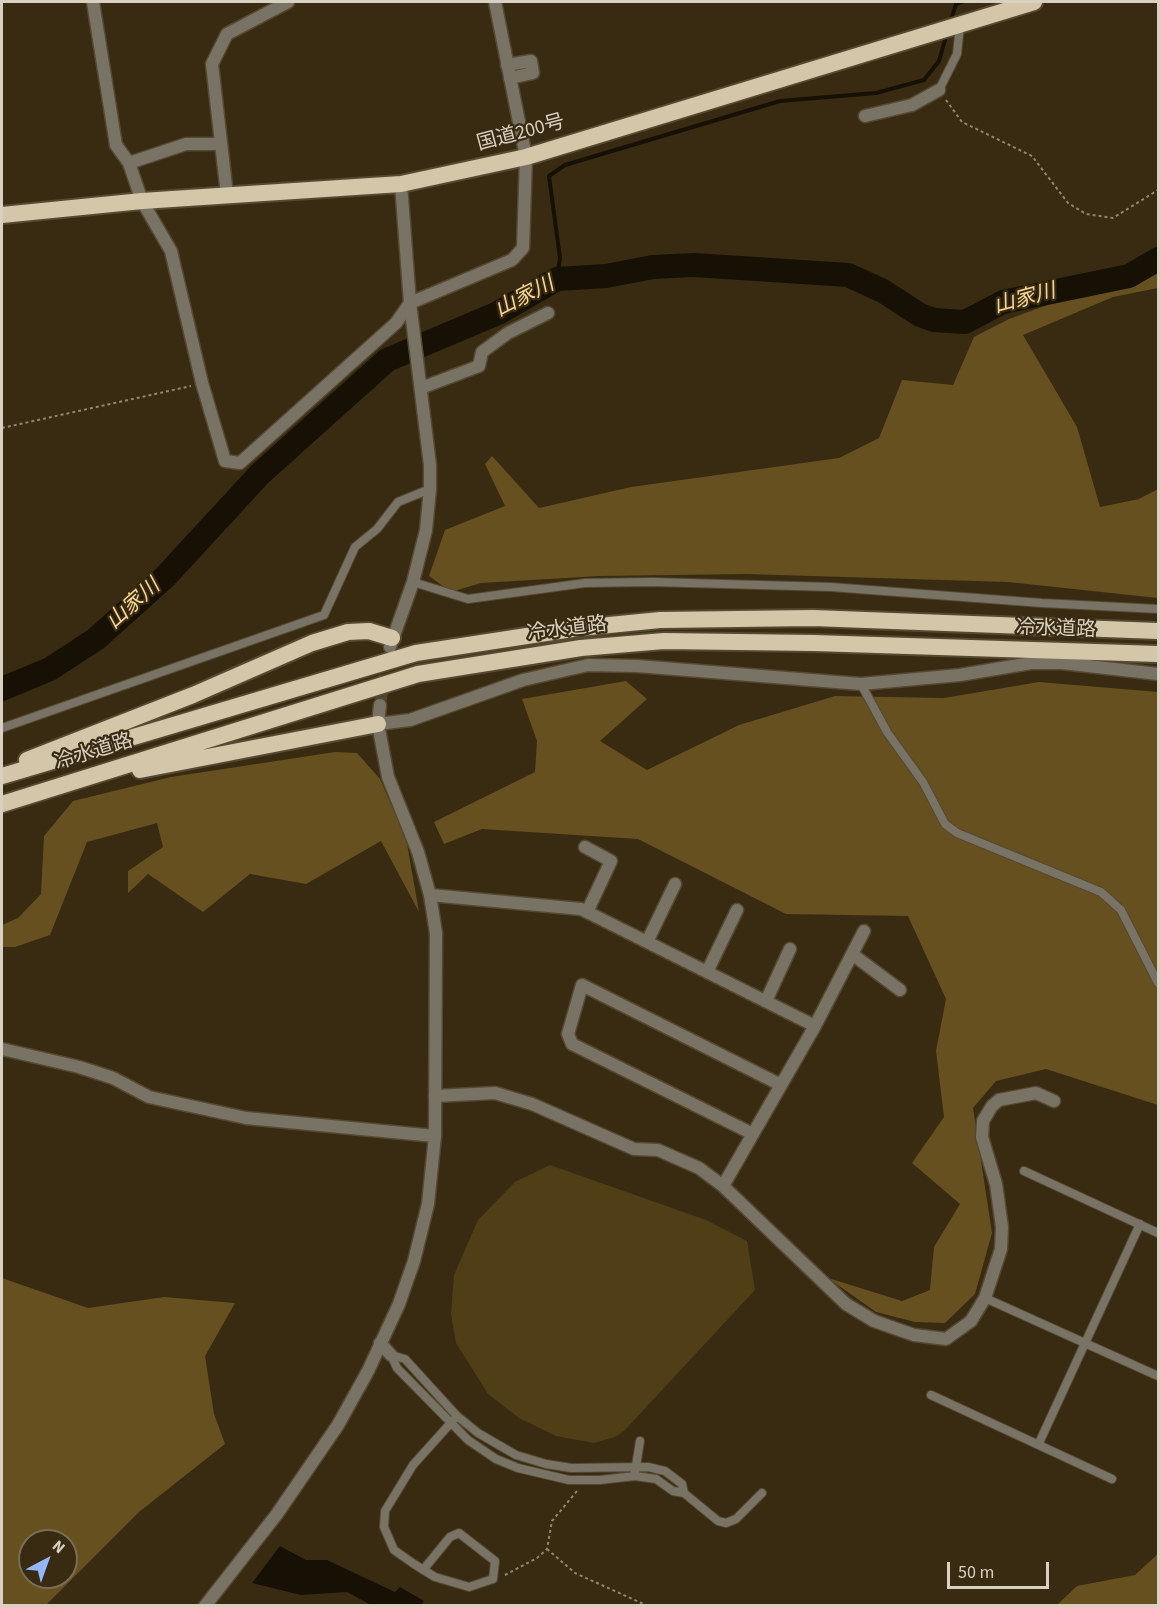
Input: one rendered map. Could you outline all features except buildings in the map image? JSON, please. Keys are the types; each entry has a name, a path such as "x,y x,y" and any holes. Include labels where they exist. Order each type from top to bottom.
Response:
{"highway":[{"name":"国道200号","path":"2,215 142,201 401,184 526,157 1034,2"},
{"name":"冷水道路","path":"2,776 416,653 547,632 660,620 813,618 1158,631"},
{"path":"2,771 312,643 348,632 369,631 391,643"},
{"name":"冷水道路","path":"2,804 418,674 580,648 664,641 1158,654"},
{"path":"32,795 240,749 378,724"}],"street":[{"path":"93,2 116,145 129,163 142,201 171,251 202,383 225,461 240,463 396,323 410,303 512,260 523,248 526,157 495,2"},
{"path":"227,195 212,64 227,34 288,2"},
{"path":"865,116 912,105 939,90"},
{"path":"129,163 186,144 221,144"},
{"path":"391,643 413,582 426,530 430,489 421,388 410,303 401,184"},
{"path":"421,388 479,366 482,352 508,333 548,312"},
{"path":"378,724 410,720 523,680 588,665 637,666 861,684 960,675 1031,663 1062,663 1158,674"},
{"path":"205,1605 277,1514 338,1425 399,1304 414,1261 428,1204 435,1136 436,933 430,895 418,852 388,777 378,724 381,705"},
{"path":"585,847 611,861 587,912"},
{"path":"647,942 675,884"},
{"path":"430,895 581,909 815,1026"},
{"path":"707,972 737,910"},
{"path":"723,1186 815,1026 864,931"},
{"path":"766,1002 790,949"},
{"path":"852,954 900,990"},
{"path":"753,1134 572,1044 568,1034 582,985 781,1085"},
{"path":"2,1048 79,1066 112,1078 149,1097 246,1118 435,1136"},
{"path":"435,1096 495,1093 532,1104 634,1149 658,1150 699,1168 723,1186 846,1304 874,1321 914,1335 946,1339 971,1322 985,1298 1001,1249 1002,1227 996,1184 982,1137 983,1121 992,1106 999,1100 1036,1093 1054,1101"},
{"path":"380,1343 391,1355"}],"lane":[{"path":"939,90 957,54 960,25"},
{"path":"2,728 324,615 355,547 377,529 398,502 430,489"},
{"path":"413,582 468,599 585,583 652,582 831,587 1042,603 1158,609"},
{"path":"861,684 887,732 923,782 945,824 957,833 1101,892 1121,910 1158,983"},
{"path":"1024,1171 1158,1233"},
{"path":"1039,1443 1140,1224"},
{"path":"985,1298 1158,1376"},
{"path":"391,1355 405,1359 457,1416 478,1433 516,1455 546,1464 571,1468 635,1472 665,1471 682,1484 684,1493"},
{"path":"391,1355 396,1368 449,1422 479,1449 496,1459 543,1475 582,1480 635,1472 656,1479 673,1491 684,1493 718,1521 726,1523 736,1519 762,1493"},
{"path":"931,1395 1039,1443 1112,1479"},
{"path":"423,1570 450,1537 459,1533 495,1560 493,1579 469,1587 453,1584 423,1570 394,1550 384,1527 386,1511 413,1465 449,1422 457,1416"},
{"path":"635,1472 640,1441"}],"path":[{"path":"939,90 962,122 1032,156 1068,202 1086,214 1113,218 1158,190"},
{"path":"2,428 202,383"},
{"path":"493,1579 537,1558 547,1549 552,1521 578,1489 582,1480"},
{"path":"547,1549 575,1573 648,1605"}],"shaded area":[{"path":"1158,267 1158,288 1113,297 1023,335 1077,427 1100,507 1139,499 1158,489 1158,598 1008,582 746,574 599,576 481,583 451,592 429,576 445,530 505,506 485,464 492,456 539,508 631,487 839,458 879,438 902,380 953,385 974,337 1009,319 1088,290 1139,278"},
{"path":"626,681 647,699 600,741 647,770 739,725 835,696 944,698 1039,682 1158,692 1158,1105 1046,1069 996,1081 973,1108 992,1233 975,1294 945,1323 915,1322 876,1312 828,1278 902,1301 930,1290 934,1247 960,1204 912,1163 944,1117 936,1051 946,999 908,916 786,914 638,839 482,829 444,844 434,822 535,772 537,741 522,699"},
{"path":"335,752 357,753 380,779 406,838 419,912 381,841 306,884 250,874 203,912 148,874 128,893 128,871 163,847 157,823 87,842 50,935 15,947 2,947 2,925 18,918 41,894 44,836 73,801 171,777"},
{"path":"550,1165 706,1220 747,1241 755,1290 624,1431 615,1437 594,1443 556,1436 519,1418 488,1394 456,1343 451,1314 454,1275 478,1220 515,1182"},
{"path":"2,1278 88,1308 164,1297 235,1303 205,1356 214,1414 225,1444 139,1512 78,1573 78,1529 18,1529 18,1589 62,1589 46,1605 2,1605"},
{"path":"280,1546 306,1560 327,1560 395,1592 400,1587 424,1601 421,1605 371,1605 347,1592 301,1595 252,1583"},
{"path":"1158,1554 1158,1605 1057,1605 1077,1586 1135,1575"}],"waterway":[{"path":"950,23 956,4 962,2"},
{"path":"557,279 560,258 549,176 565,165 780,101 876,93 924,80 939,61 947,33"},
{"name":"山家川","path":"2,689 50,669 96,639 165,577 260,474 387,360 498,313 557,279 606,276 653,267 694,265 848,275 883,291 920,315 934,320 965,322 1003,302 1129,276 1158,259"}],"tunnel":[{"path":"380,705 388,656"}]}
